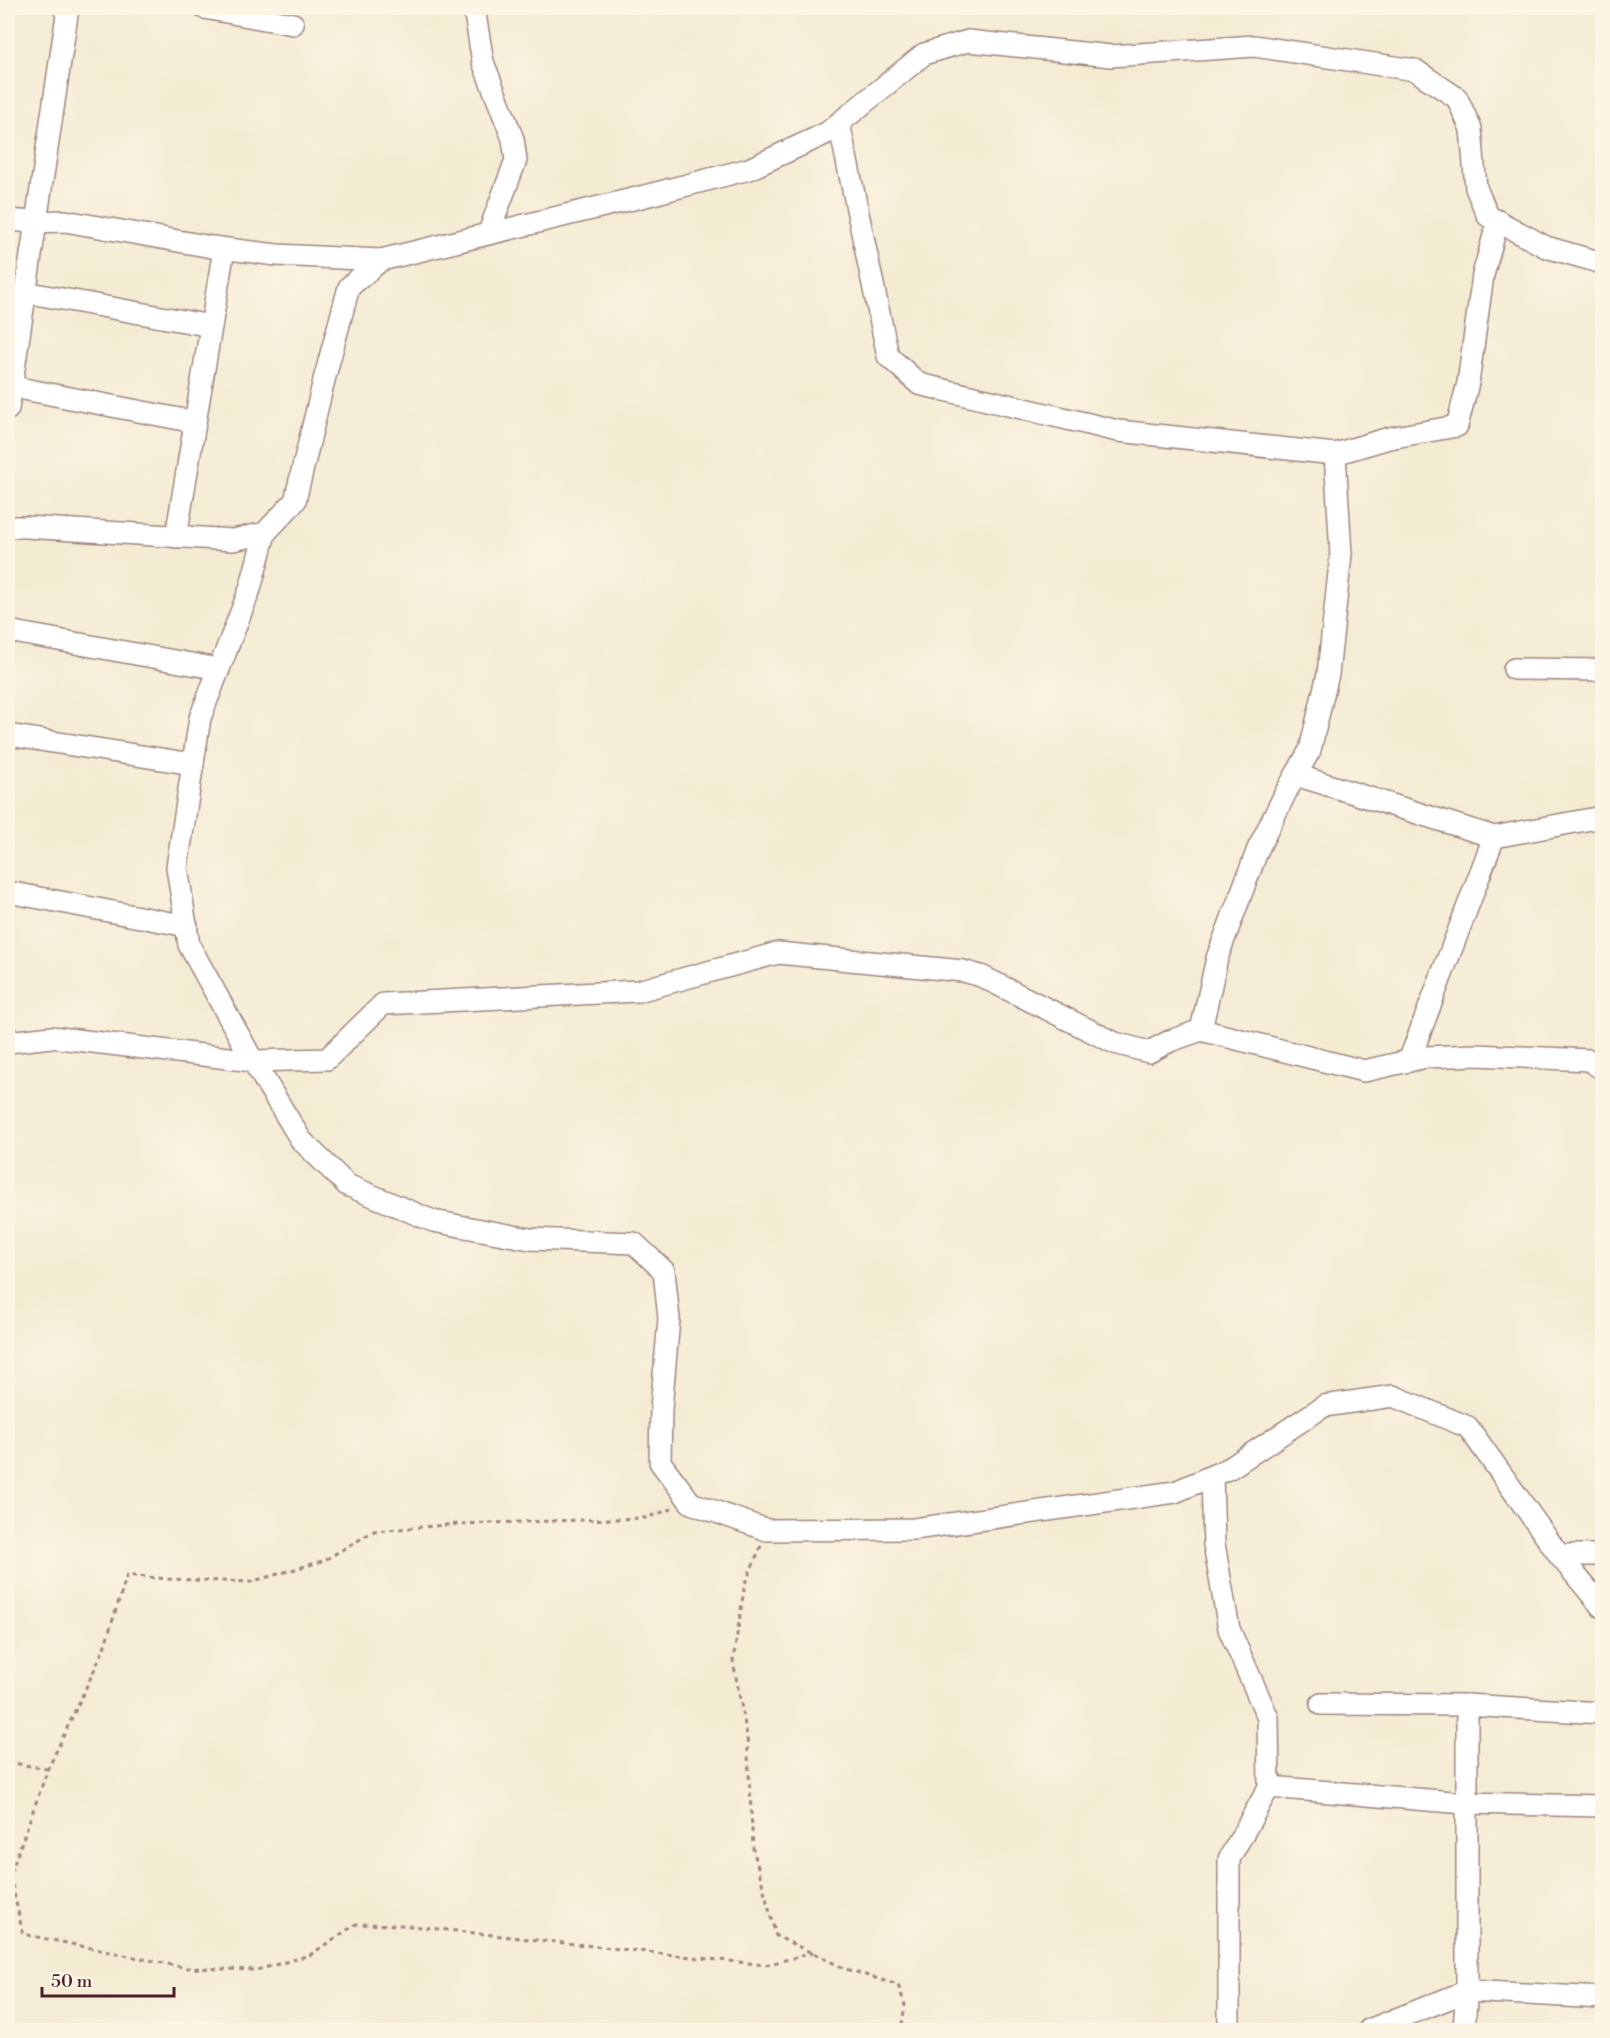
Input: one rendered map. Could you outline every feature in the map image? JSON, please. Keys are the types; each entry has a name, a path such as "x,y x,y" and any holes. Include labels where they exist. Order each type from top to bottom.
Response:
{"street":[{"path":"8,409 9,386 67,15 64,8"},
{"path":"204,8 293,24"},
{"path":"474,8 483,62 513,139 516,160 489,232"},
{"path":"8,220 65,221 224,249 277,255 381,260 641,197 749,168 827,133 924,54 968,41 1111,56 1254,46 1416,70 1456,98 1471,129 1476,188 1488,216 1546,247 1602,263"},
{"path":"839,123 888,356 919,384 1118,431 1335,454 1389,438 1457,426 1468,383 1483,275 1498,221"},
{"path":"176,537 224,249"},
{"path":"381,260 349,288 295,501 265,533 250,589 200,718 177,867 189,945 253,1061 301,1140 347,1185 433,1221 530,1239 634,1243 664,1271 669,1319 661,1409 660,1462 691,1503 767,1530 914,1529 1175,1492 1230,1468 1324,1406 1393,1395 1468,1427 1559,1555 1602,1607"},
{"path":"24,292 211,326"},
{"path":"9,386 195,422"},
{"path":"1201,1030 1221,947 1258,849 1310,750 1328,674 1341,554 1335,454"},
{"path":"8,527 233,540 265,533"},
{"path":"8,631 219,669"},
{"path":"1514,669 1602,670"},
{"path":"8,735 193,764"},
{"path":"1296,775 1494,837 1602,817"},
{"path":"1409,1061 1494,837"},
{"path":"8,892 186,926"},
{"path":"8,1042 51,1037 253,1061 327,1059 382,1004 638,991 778,952 963,971 981,976 1115,1043 1149,1052 1170,1041 1201,1030 1364,1071 1426,1057 1476,1055 1589,1060 1602,1069"},
{"path":"1212,1476 1214,1544 1229,1629 1268,1718 1269,1787 1229,1859 1229,2031"},
{"path":"1559,1555 1602,1556"},
{"path":"1321,1704 1467,1705 1602,1713"},
{"path":"1464,2031 1467,1991 1465,1803 1467,1705"},
{"path":"1269,1787 1465,1803 1602,1806"},
{"path":"1369,2031 1467,1991 1602,1998"}],"path":[{"path":"691,1503 645,1518 458,1524 374,1531 323,1560 250,1582 127,1575 103,1651 48,1769 10,1875 23,1934 187,1968 257,1971 310,1955 356,1923 402,1924 765,1965 813,1953"},
{"path":"767,1530 745,1583 733,1661 747,1736 753,1848 776,1936 846,1969 898,1985 905,2005 901,2031"},
{"path":"8,1762 48,1769"}]}
